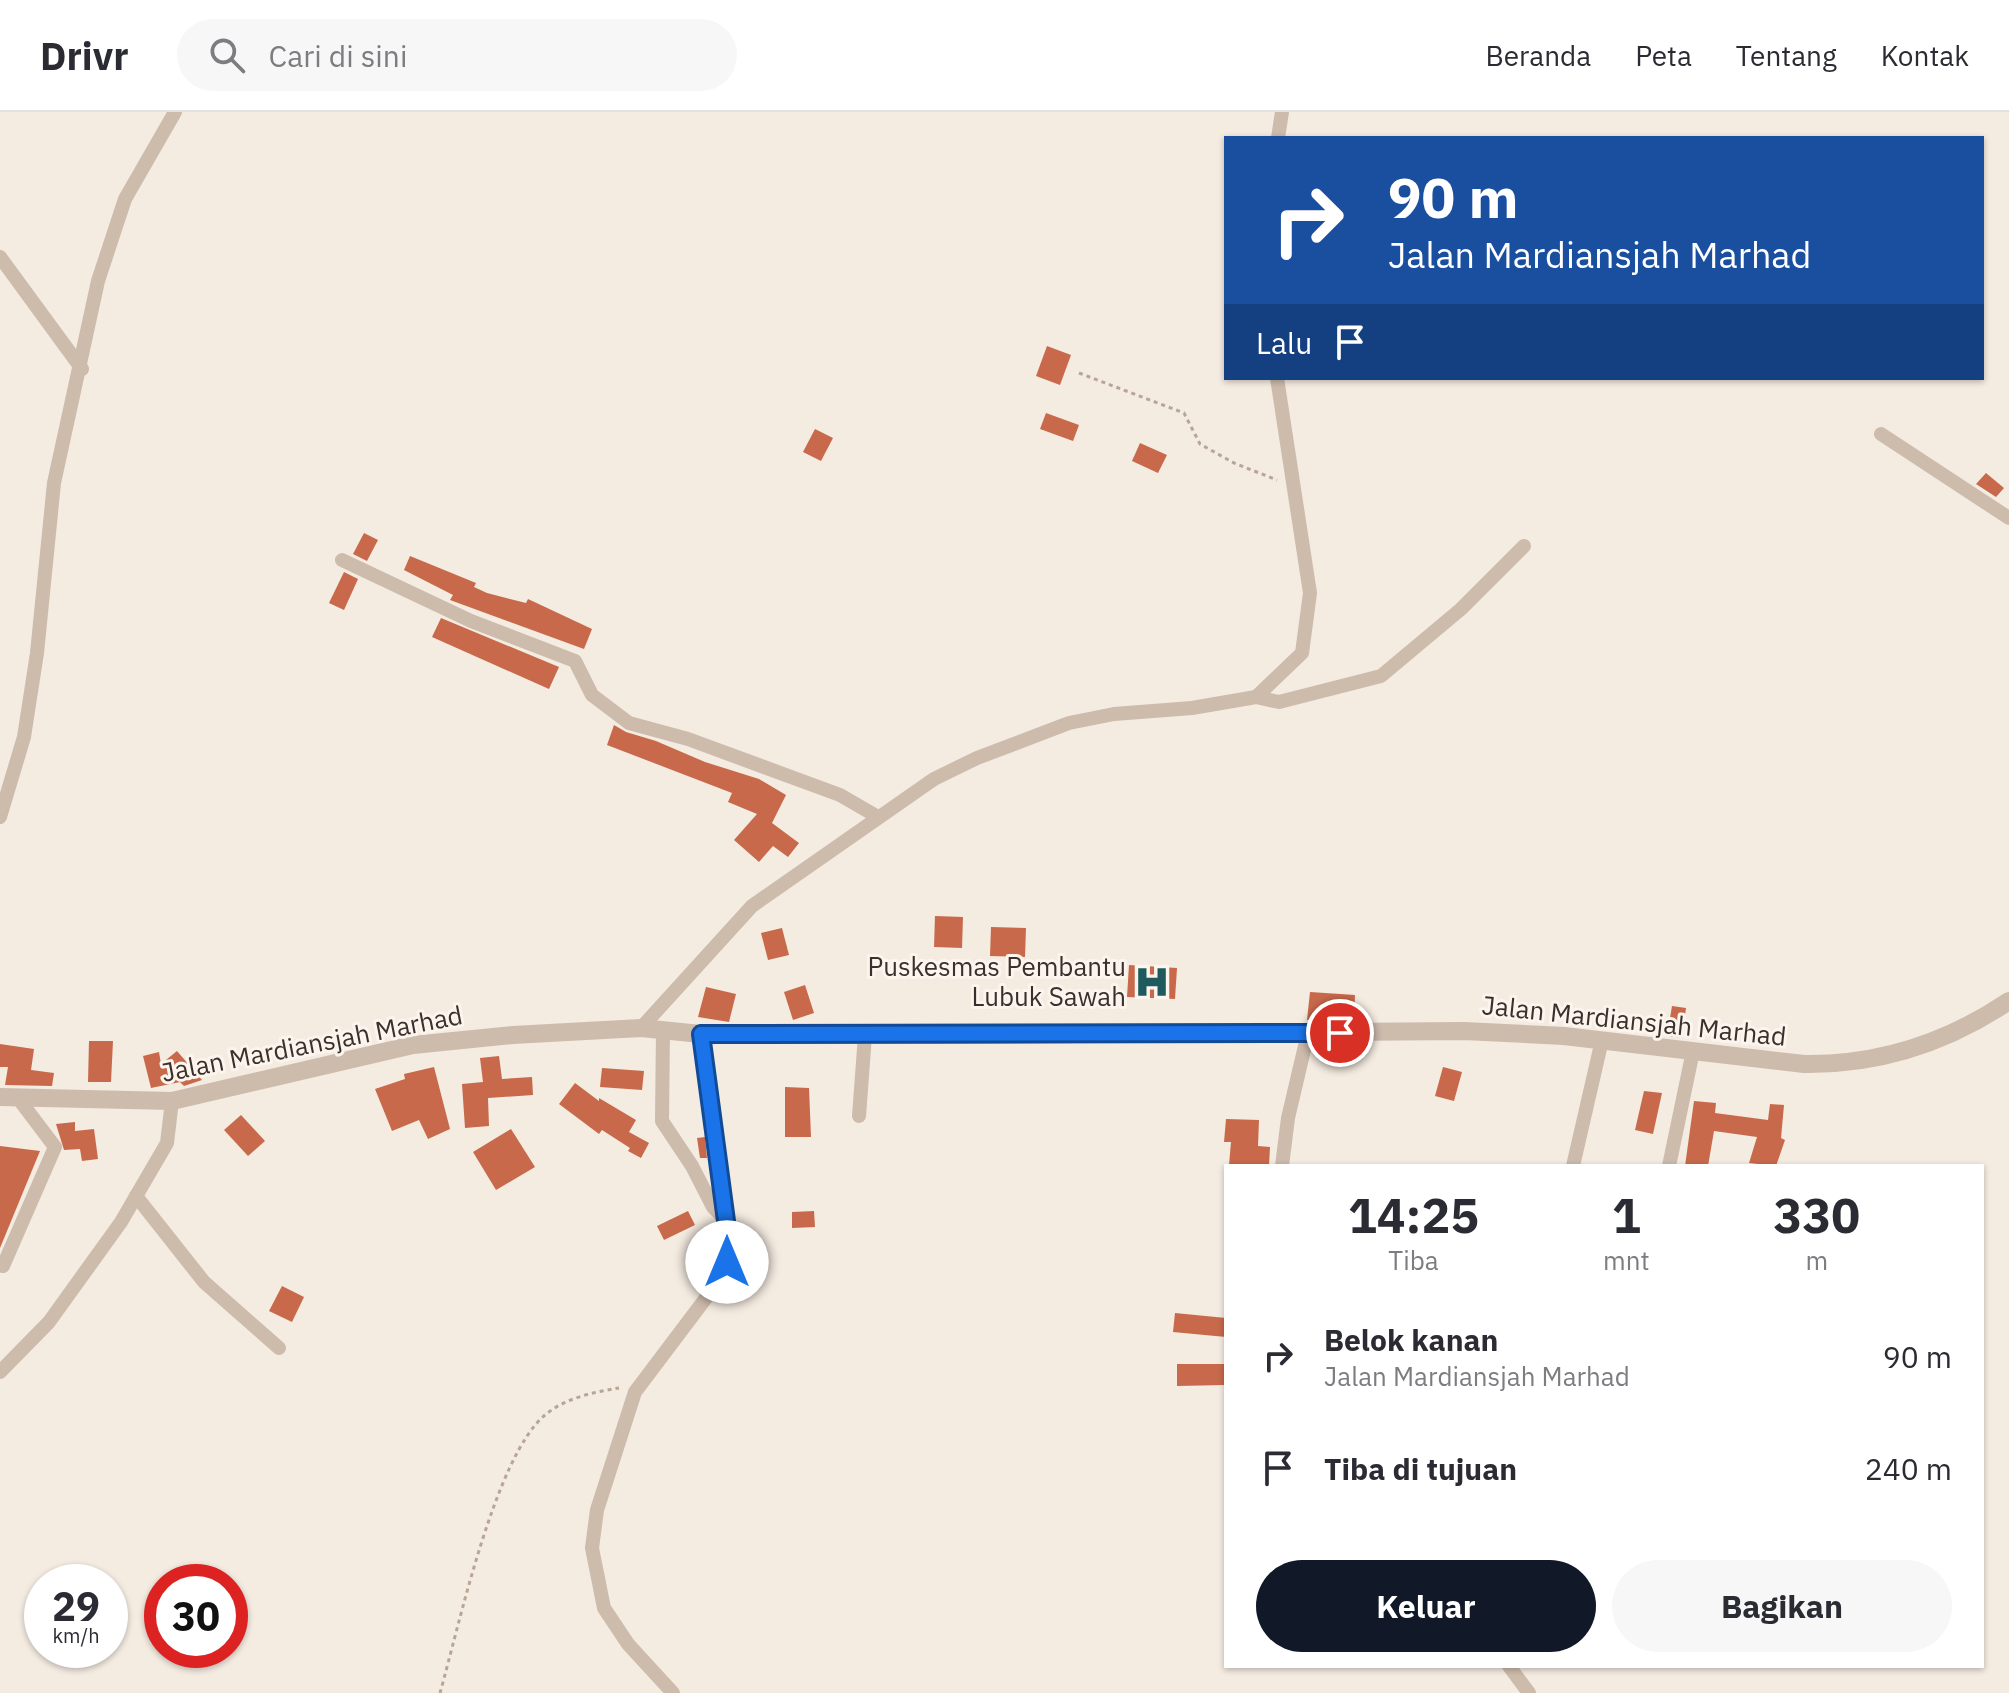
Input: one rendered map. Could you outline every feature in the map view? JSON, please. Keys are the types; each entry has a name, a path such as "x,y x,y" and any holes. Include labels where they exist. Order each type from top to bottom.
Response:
{"street":[{"path":"0,817 24,737 37,653 54,483 82,369 98,281 125,199 175,112"},
{"path":"1278,136 1282,112"},
{"path":"0,257 82,369"},
{"path":"1256,697 1302,653 1308,625 1310,593 1277,380"},
{"path":"1881,434 2009,518"},
{"path":"641,1028 752,906 934,779 977,758 1069,723 1114,714 1192,708 1256,697 1279,702 1381,676 1461,609 1524,546"},
{"path":"342,560 471,621 575,661 592,695 629,723 688,739 840,795 878,817"},
{"name":"Jalan Mardiansjah Marhad","path":"9,1098 172,1101 413,1045 513,1035 641,1028 701,1034 865,1035 1464,1031 1602,1040 1804,1064 1864,1061 1949,1035 1977,1022 2009,1001"},
{"path":"663,1030 662,1121 692,1166 713,1207 726,1221"},
{"path":"1282,1164 1288,1118 1308,1033"},
{"path":"673,1693 628,1644 604,1608 592,1548 597,1510 635,1392 712,1290 727,1262 726,1221 701,1034"},
{"path":"859,1116 865,1035"},
{"path":"1573,1164 1602,1040"},
{"path":"1669,1164 1693,1051"},
{"path":"3,1266 55,1147 9,1098"},
{"path":"0,1372 49,1322 136,1196 167,1143 172,1101"},
{"path":"136,1196 204,1282 279,1348"},
{"path":"1510,1668 1529,1693"}],"path":[{"path":"1079,373 1184,413 1200,444 1234,463 1293,486"},
{"path":"440,1693 486,1531 518,1447 546,1414 589,1392 621,1388 635,1392"}],"building":[{"path":"1047,346 1071,355 1060,385 1036,376"},
{"path":"1046,413 1079,425 1073,441 1040,429"},
{"path":"815,429 833,438 821,461 803,452"},
{"path":"1140,443 1167,455 1158,473 1132,461"},
{"path":"1986,473 2004,488 1996,497 1976,484"},
{"path":"364,533 378,540 367,561 353,554"},
{"path":"410,556 476,583 474,587 487,593 526,603 528,599 592,629 584,649 450,600 453,595 404,570"},
{"path":"344,572 358,579 344,610 329,603"},
{"path":"441,618 559,667 549,689 432,637"},
{"path":"614,725 705,762 759,779 786,795 772,823 799,843 788,857 773,846 759,862 734,840 757,814 728,802 732,793 607,745"},
{"path":"935,916 963,917 962,948 934,947"},
{"path":"991,927 1026,928 1025,957 990,956"},
{"path":"782,928 789,955 768,960 761,933"},
{"name":"Puskesmas Pembantu Lubuk Sawah","path":"1129,965 1177,968 1175,999 1127,997"},
{"path":"805,985 814,1013 793,1020 784,992"},
{"path":"706,987 736,994 729,1022 698,1017"},
{"path":"1310,992 1355,995 1354,1020 1307,1020"},
{"path":"1672,1006 1686,1008 1682,1038 1667,1036"},
{"path":"89,1041 113,1041 111,1082 88,1082"},
{"path":"0,1044 34,1049 31,1070 54,1073 52,1086 5,1085 8,1067 0,1067"},
{"path":"177,1051 202,1080 184,1086 180,1082 151,1088 143,1056 159,1052 161,1064"},
{"path":"499,1056 502,1079 532,1077 533,1095 488,1098 489,1126 465,1128 462,1084 483,1082 480,1058"},
{"path":"434,1067 450,1129 428,1139 419,1120 392,1131 375,1089 405,1079 404,1074"},
{"path":"1443,1067 1462,1072 1454,1101 1435,1096"},
{"path":"602,1068 644,1071 642,1090 600,1087"},
{"path":"575,1083 599,1101 599,1098 636,1120 629,1132 649,1143 641,1158 602,1130 599,1134 559,1104"},
{"path":"785,1087 809,1088 811,1137 785,1137"},
{"path":"1644,1091 1662,1093 1653,1134 1635,1130"},
{"path":"1694,1101 1716,1103 1715,1113 1768,1120 1770,1104 1784,1105 1781,1138 1785,1140 1777,1164 1749,1163 1757,1137 1714,1131 1708,1164 1685,1164"},
{"path":"241,1115 265,1141 248,1156 224,1130"},
{"path":"1226,1119 1259,1120 1258,1146 1270,1147 1269,1164 1229,1164 1231,1142 1224,1142"},
{"path":"75,1122 75,1131 94,1129 98,1159 82,1161 80,1149 64,1150 56,1124"},
{"path":"511,1129 535,1167 496,1190 473,1152"},
{"path":"705,1137 707,1158 700,1158 697,1138"},
{"path":"0,1146 40,1151 0,1248"},
{"path":"688,1211 695,1225 664,1240 657,1226"},
{"path":"814,1211 815,1227 792,1228 792,1212"},
{"path":"282,1286 304,1297 292,1322 269,1311"},
{"path":"1175,1313 1224,1318 1224,1337 1173,1332"},
{"path":"1177,1364 1224,1364 1224,1385 1177,1386"}],"place":[{"name":"Puskesmas Pembantu Lubuk Sawah","path":"1152,982"}],"route":[{"path":"727,1262 726,1221 701,1034 1024,1036 1340,1033"}]}
